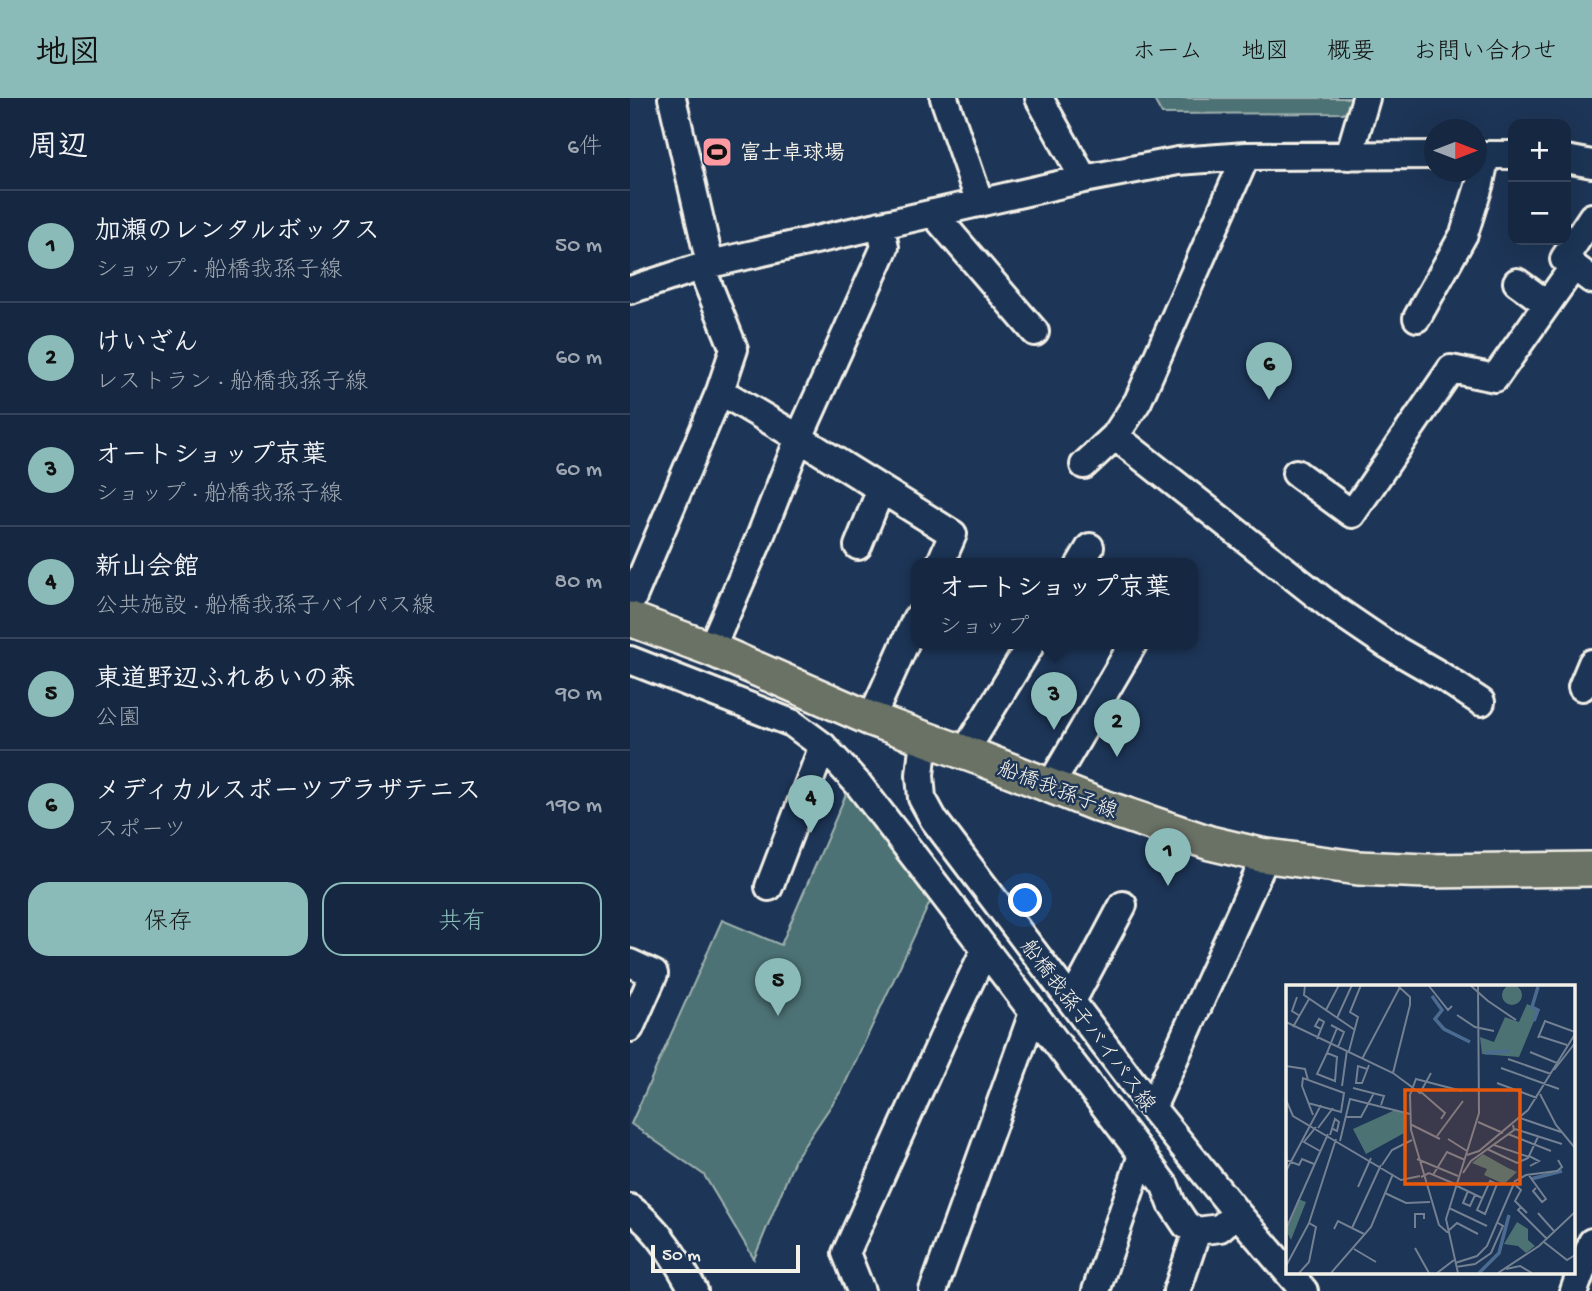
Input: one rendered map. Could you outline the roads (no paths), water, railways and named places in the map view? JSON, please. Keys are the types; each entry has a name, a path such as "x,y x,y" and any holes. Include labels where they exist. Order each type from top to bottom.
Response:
{"main road":[{"name":"船橋我孫子線","path":"630,619 711,649 871,719 1210,843 1261,855 1368,869 1592,869"}],"street":[{"path":"630,604 720,391 734,349 706,265 672,98"},
{"path":"944,98 979,203"},
{"path":"1039,98 1084,179"},
{"path":"1349,156 1366,98"},
{"path":"630,290 706,265 1084,179 1178,161 1246,156 1424,155"},
{"path":"1487,155 1508,155"},
{"path":"1084,465 1115,436 1138,401 1246,156"},
{"path":"1571,160 1592,164"},
{"path":"1417,318 1464,234 1480,182"},
{"path":"933,213 1035,332"},
{"path":"1297,473 1352,514 1451,369 1495,378 1547,304 1583,273 1564,259 1592,217"},
{"path":"711,649 760,537 799,438 884,247 880,225"},
{"path":"1517,282 1547,304"},
{"path":"720,391 953,534 943,558"},
{"path":"1115,436 1334,608 1386,644 1480,702"},
{"path":"858,546 881,489"},
{"path":"871,719 911,630"},
{"path":"964,753 1028,649"},
{"path":"1050,786 1130,649"},
{"path":"630,660 792,723 823,746 859,785 1142,1155 1165,1186 1186,1225 1197,1231 1220,1228 1237,1213"},
{"name":"船橋我孫子バイパス線","path":"924,738 920,775 922,798 934,820 1152,1108 1286,1272"},
{"path":"769,887 823,746"},
{"path":"1152,1108 1261,867 1261,855"},
{"path":"1072,1001 1123,905"},
{"path":"860,1291 846,1253 985,950"},
{"path":"630,962 654,974 630,1028"},
{"path":"933,1291 1033,1013"},
{"path":"1096,1291 1142,1155"},
{"path":"633,1216 659,1234 694,1291"},
{"path":"1177,1291 1197,1231"},
{"path":"1574,1291 1592,1242"},
{"name":"船橋我孫子バイパス線","path":"1288,1274 1301,1290"}],"place":[{"name":"富士卓球場","path":"717,152"},
{"name":"メディカルスポーツプラザテニス","path":"1269,400"},
{"name":"オートショップ京葉","path":"1054,730"},
{"name":"けいざん","path":"1117,757"},
{"name":"新山会館","path":"811,833"},
{"name":"加瀬のレンタルボックス","path":"1168,886"},
{"name":"東道野辺ふれあいの森","path":"778,1016"}]}
